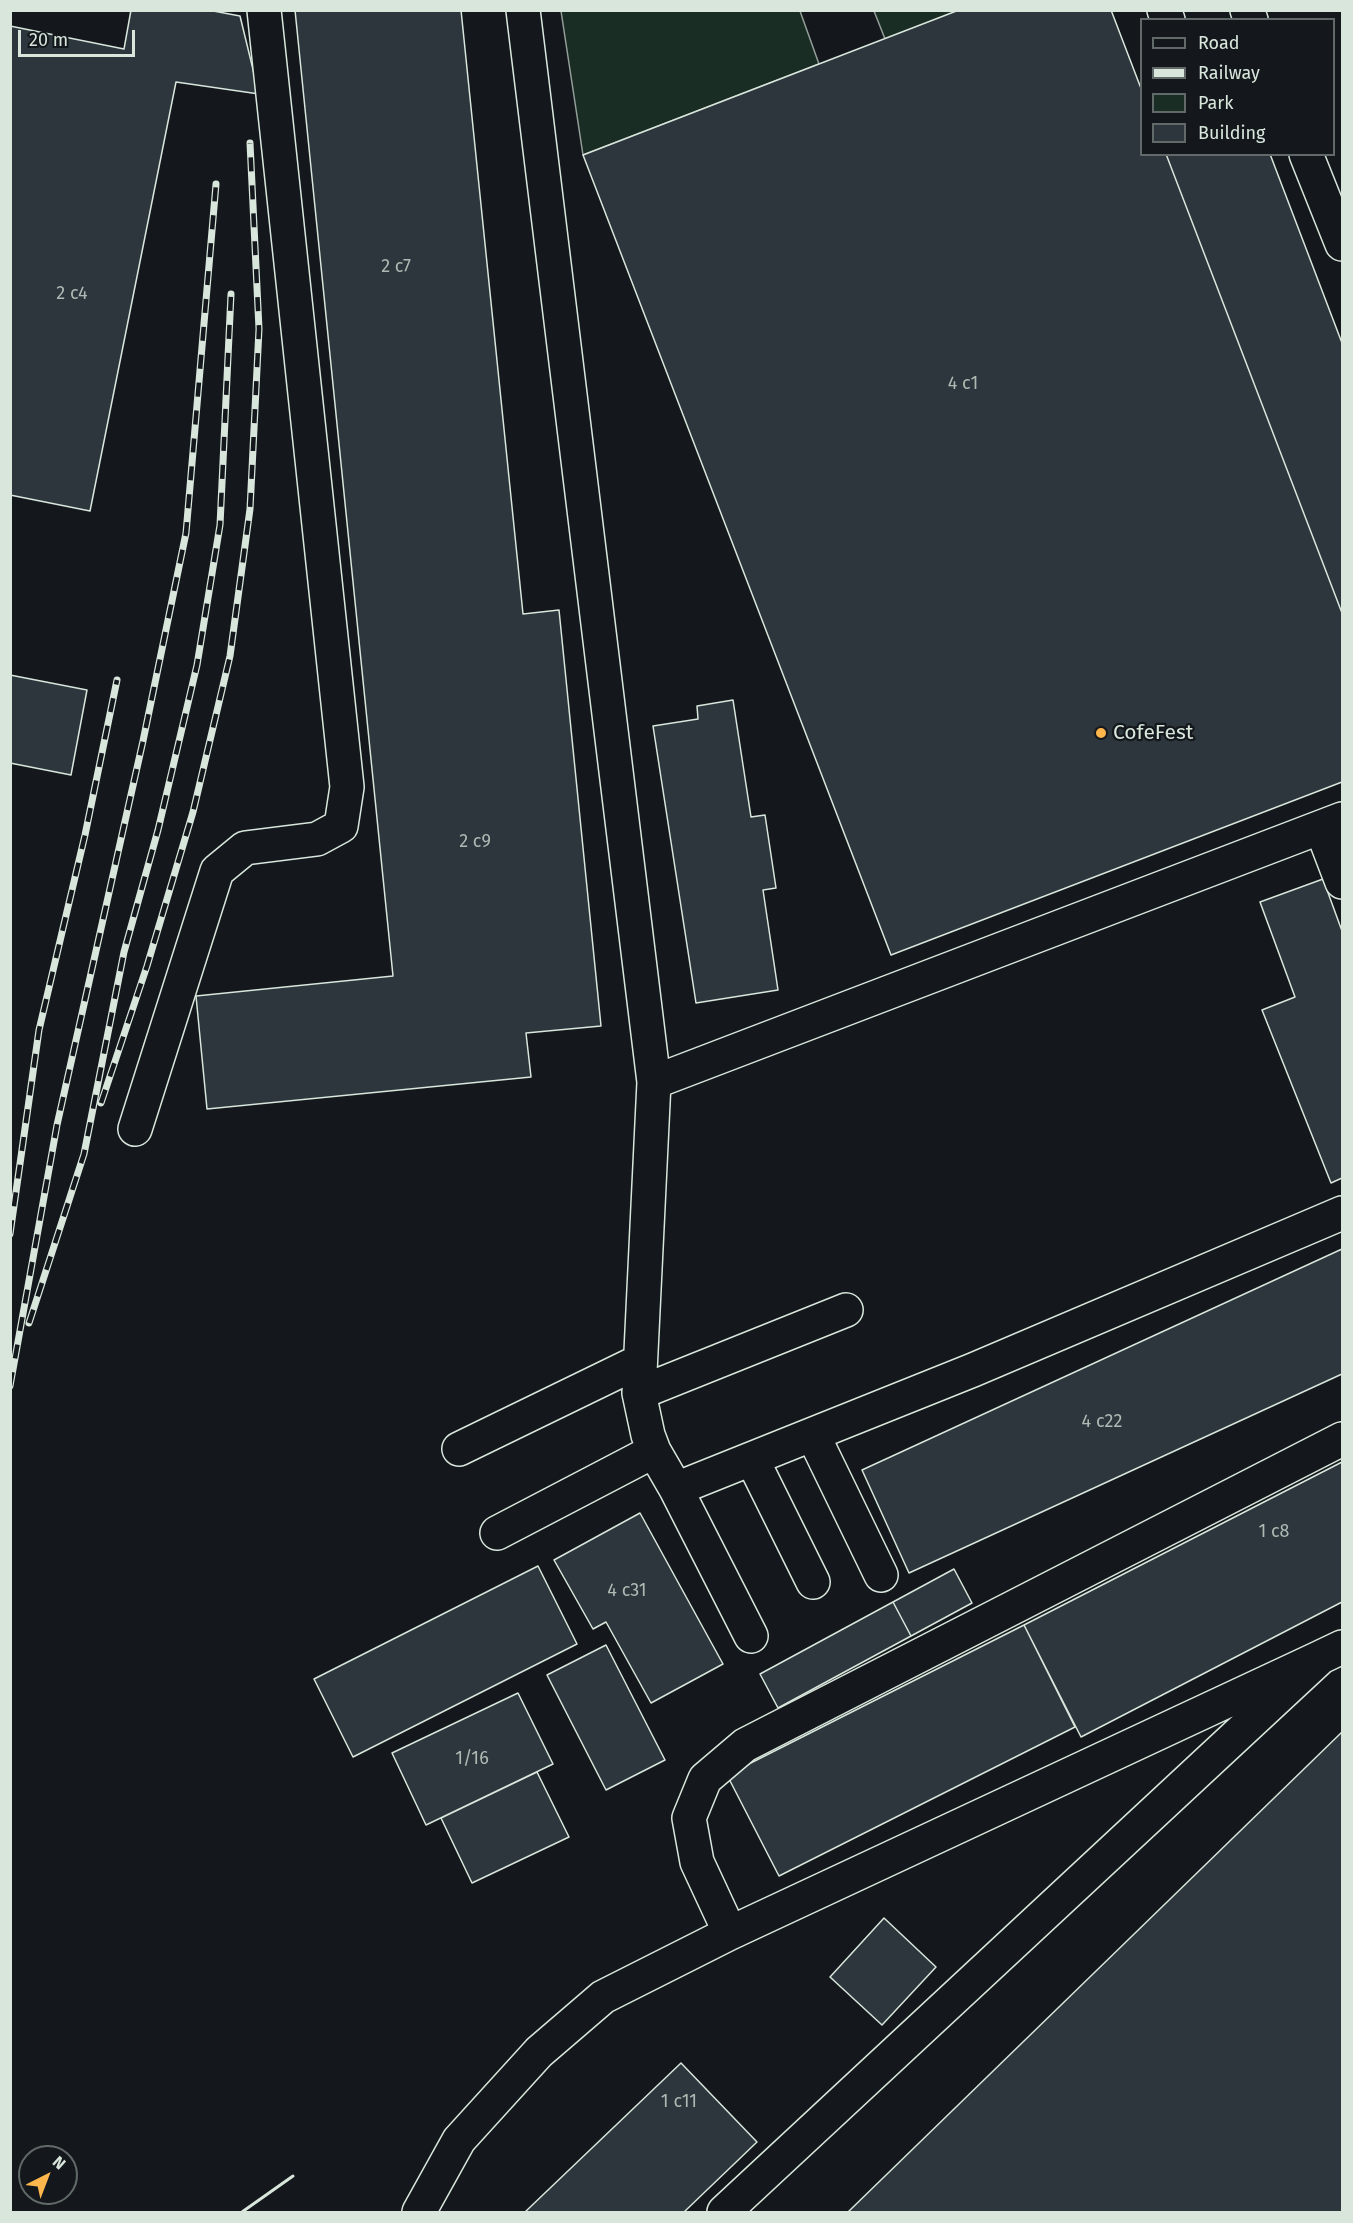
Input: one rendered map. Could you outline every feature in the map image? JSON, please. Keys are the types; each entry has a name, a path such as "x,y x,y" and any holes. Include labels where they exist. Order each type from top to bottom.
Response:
{"lane":[{"path":"135,1129 217,871 245,848 317,839 341,826 347,787 264,10"},
{"path":"523,10 654,1082 639,1393 648,1435 654,1451 676,1489 751,1636"},
{"path":"1307,156 1342,244"},
{"path":"654,1082 1332,823 1342,882"},
{"path":"676,1489 973,1370 1342,1213"},
{"path":"639,1393 846,1310"},
{"path":"459,1449 640,1360"},
{"path":"813,1435 881,1575"},
{"path":"730,1933 697,1862 689,1818 705,1779 745,1745 1342,1439"},
{"path":"496,1533 654,1451"},
{"path":"752,1459 813,1582"},
{"path":"419,2212 459,2140 539,2052 603,1997 730,1933 1332,1652"},
{"path":"724,2212 1332,1652"}],"green space":[{"path":"561,11 800,11 819,64 583,155"},
{"path":"874,11 959,11 885,39"}],"building":[{"path":"131,10 208,10 240,16 259,94 176,82 90,511 10,495 10,26 124,49"},
{"path":"295,10 461,10 523,614 559,610 601,1026 526,1033 531,1077 207,1109 196,996 393,976"},
{"path":"959,10 1111,10 1140,86 1140,156 1167,156 1342,613 1342,782 891,955 583,155"},
{"path":"1167,156 1271,156 1342,343 1342,613"},
{"path":"10,675 87,690 71,775 10,763"},
{"path":"733,700 751,817 765,815 776,888 763,890 778,990 696,1003 653,726 698,719 697,706"},
{"path":"1323,879 1342,931 1342,1178 1331,1183 1262,1010 1295,997 1260,902"},
{"path":"1342,1249 1342,1374 909,1573 862,1470"},
{"path":"1342,1462 1342,1602 1081,1737 1024,1625"},
{"path":"640,1513 723,1664 651,1703 606,1622 593,1629 554,1560"},
{"path":"538,1566 577,1644 353,1757 314,1679"},
{"path":"954,1569 972,1603 911,1636 893,1602"},
{"path":"893,1602 911,1636 778,1708 760,1674"},
{"path":"1024,1625 1075,1727 779,1876 727,1775"},
{"path":"606,1645 665,1760 606,1790 547,1675"},
{"path":"518,1693 553,1764 426,1825 392,1753"},
{"path":"1342,1732 1342,2212 848,2212"},
{"path":"537,1772 569,1837 472,1883 441,1818"},
{"path":"884,1918 936,1967 882,2025 830,1977"},
{"path":"681,2063 757,2142 684,2212 525,2212"}],"railway":[{"path":"101,1103 147,966 193,812 230,656 250,509 259,329 250,143"},
{"path":"10,1386 57,1125 143,741 186,533 216,184"},
{"path":"29,1323 84,1154 124,952 158,830 197,665 220,525 231,294"},
{"path":"10,1234 39,1030 85,835 117,680"}],"wall":[{"path":"242,2212 293,2176"}],"place":[{"name":"CofeFest","path":"1101,733"}]}
